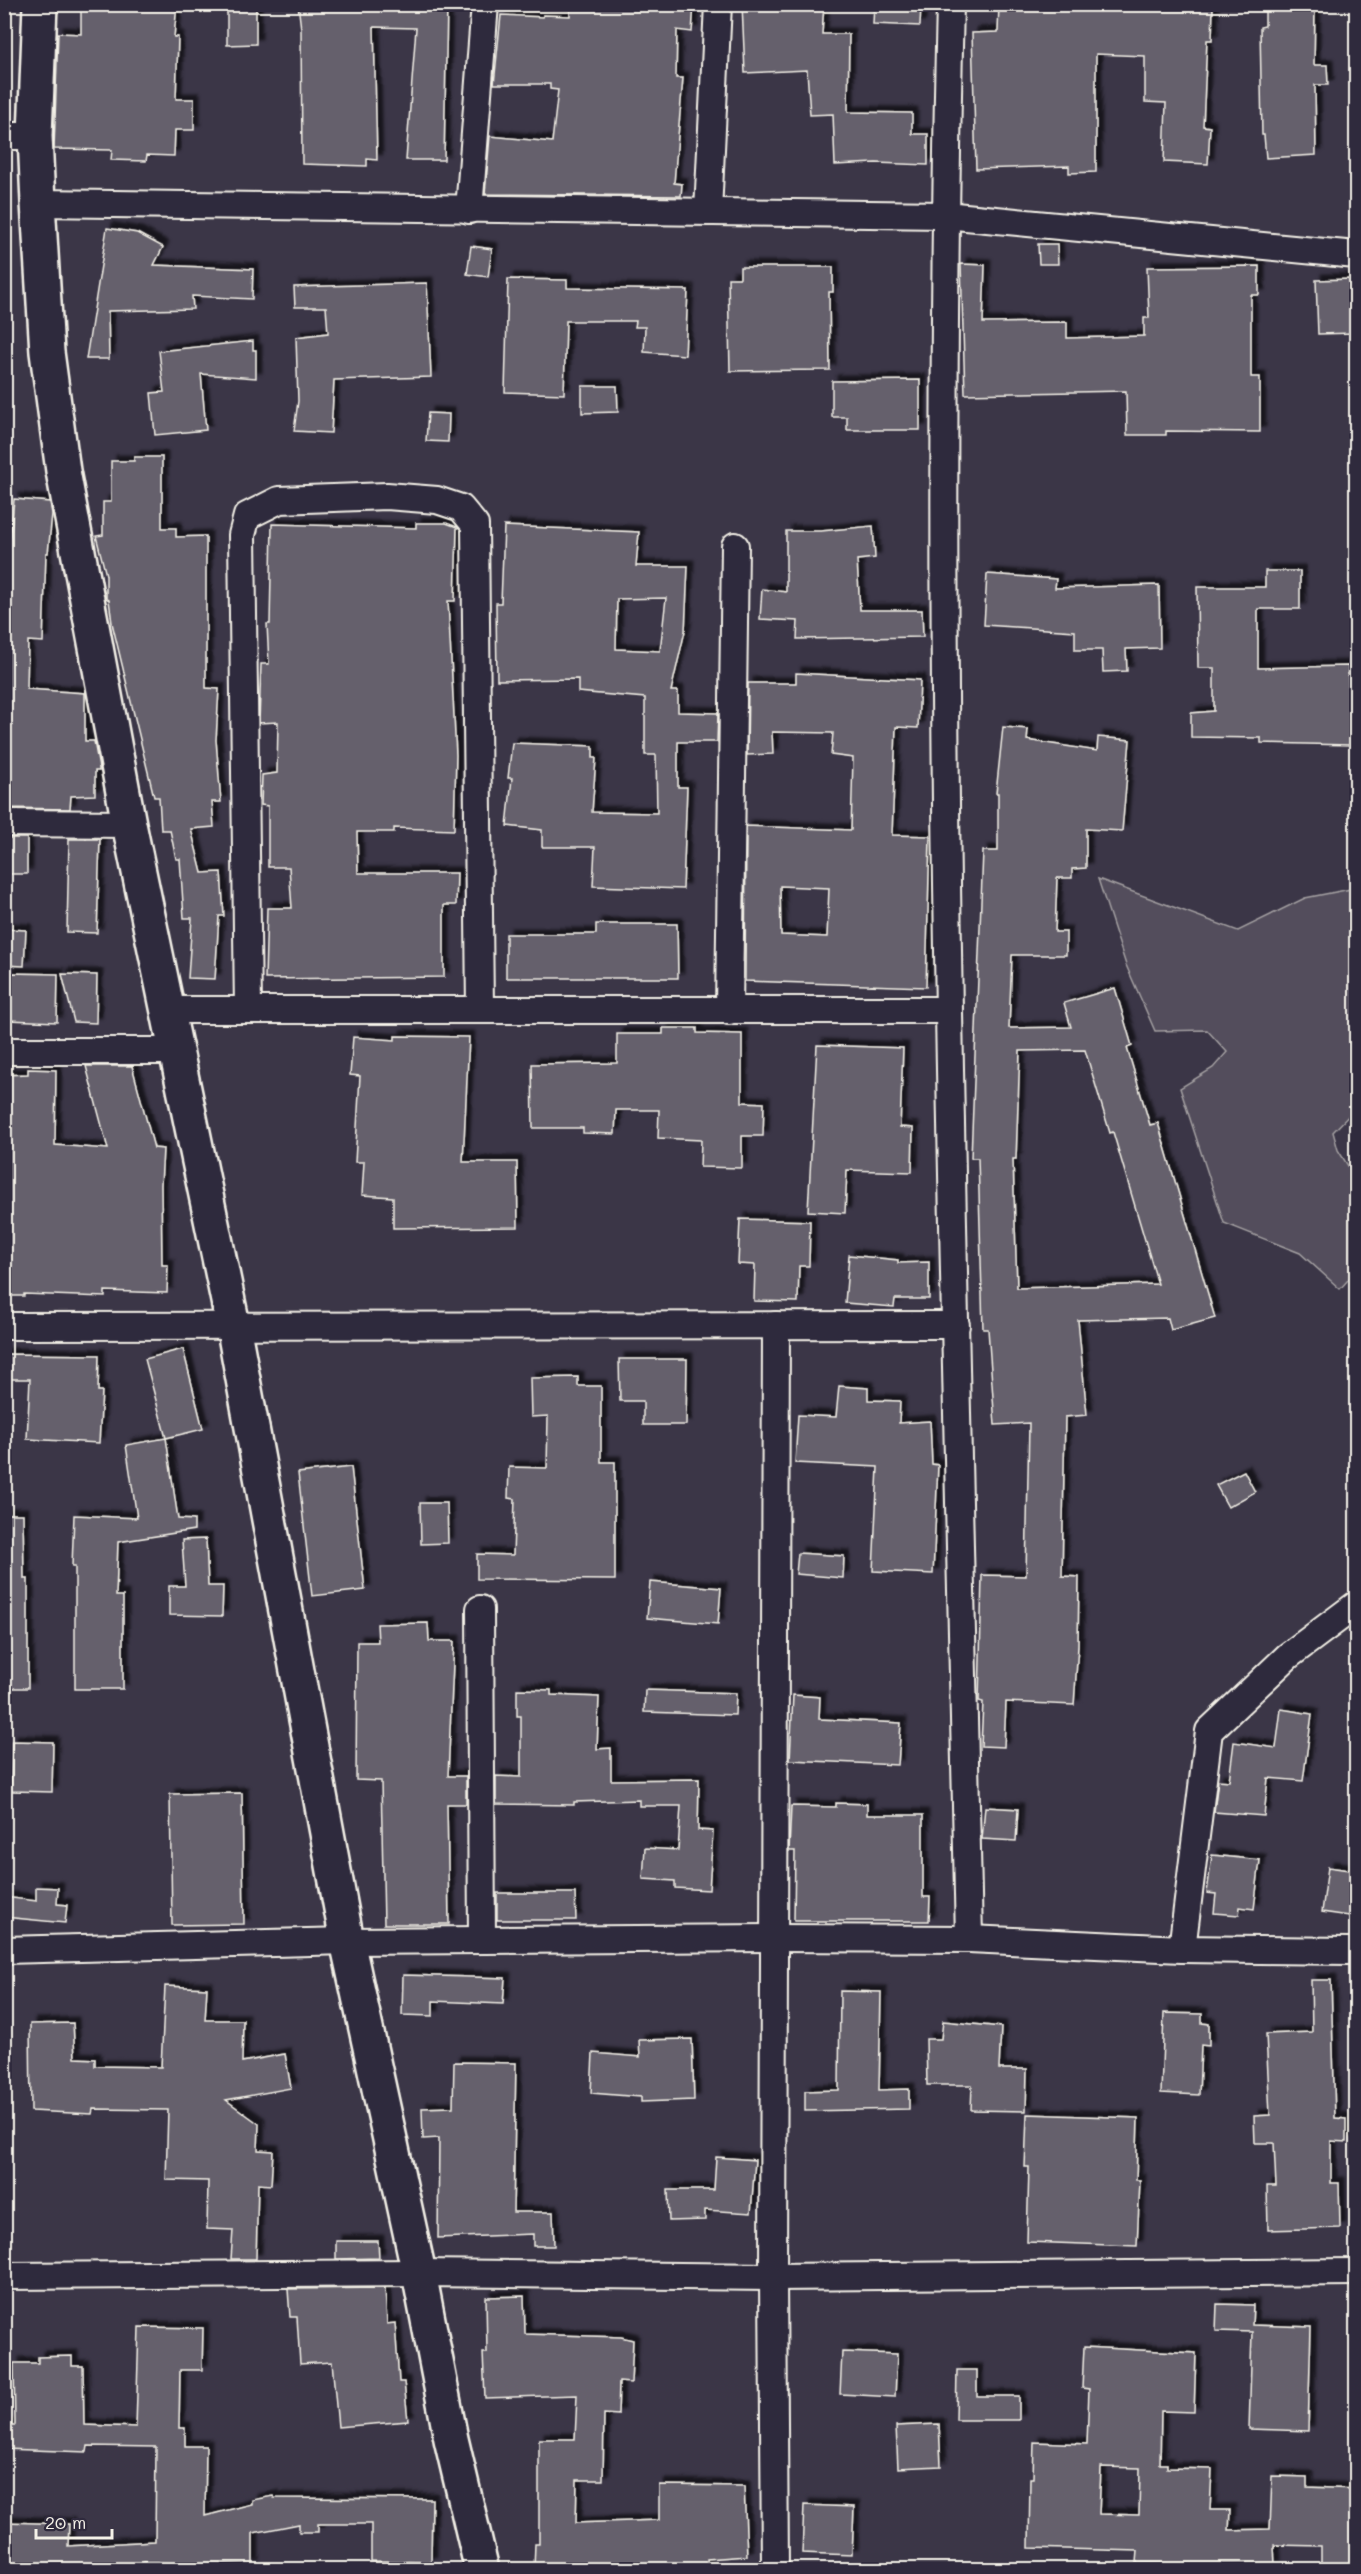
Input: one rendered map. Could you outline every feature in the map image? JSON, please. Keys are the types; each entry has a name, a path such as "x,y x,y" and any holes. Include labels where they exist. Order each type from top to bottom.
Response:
{"main road":[{"path":"40,4 20,136 38,203 47,352 55,419 129,824 233,1325 346,1941 419,2273 451,2439 482,2570"}],"street":[{"path":"469,210 484,4"},
{"path":"708,212 718,4"},
{"path":"950,4 945,215 947,1010 969,1939"},
{"path":"38,203 945,215 1356,255"},
{"path":"248,1010 242,535 247,516 279,500 387,496 436,500 461,508 475,525 480,1010"},
{"path":"729,1011 735,546"},
{"path":"4,823 129,824"},
{"path":"168,1010 947,1010"},
{"path":"4,1051 176,1051"},
{"path":"775,2570 773,2277 776,1325"},
{"path":"4,1326 956,1325"},
{"path":"1182,1949 1209,1731 1288,1656 1356,1605"},
{"path":"480,1609 482,1940"},
{"path":"4,1950 346,1941 774,1938 969,1939 1182,1949 1349,1951"},
{"path":"4,2276 419,2273 773,2277 1356,2272"}],"shaded area":[{"path":"1098,879 1238,931 1305,898 1356,888 1356,1108 1333,1132 1338,1150 1350,1169 1356,1193 1356,1271 1340,1289 1300,1253 1224,1223 1180,1088 1213,1068 1227,1052 1207,1030 1155,1031 1126,965"}],"building":[{"path":"81,4 177,4 174,37 178,37 176,99 194,99 194,130 175,130 174,156 147,155 146,161 111,160 112,150 54,149 58,33 81,34"},
{"path":"227,4 256,4 256,44 227,45"},
{"path":"298,4 447,4 444,160 406,160 416,28 374,27 377,160 367,159 367,166 302,164 301,29"},
{"path":"570,4 694,4 692,32 677,30 676,78 683,78 674,183 682,184 681,196 485,194 490,136 552,142 558,90 550,89 550,84 494,84 501,15 570,16"},
{"path":"742,4 824,4 822,34 849,34 848,112 912,113 912,134 928,134 928,165 876,163 835,165 833,114 810,115 807,70 745,73"},
{"path":"874,4 921,4 920,26 873,24"},
{"path":"999,4 1213,6 1212,40 1207,40 1203,126 1210,127 1208,164 1164,162 1166,103 1145,102 1145,56 1096,54 1096,172 1069,173 1069,166 976,169 972,33 998,32"},
{"path":"1265,9 1315,9 1314,65 1327,65 1328,85 1315,85 1316,155 1266,158 1264,135 1262,135 1260,27 1265,26"},
{"path":"107,228 137,233 163,247 154,265 253,269 252,299 192,296 193,309 108,311 109,359 86,359"},
{"path":"1038,244 1057,244 1058,264 1039,264"},
{"path":"471,246 492,249 488,277 467,274"},
{"path":"961,264 985,265 983,323 1067,322 1067,338 1144,336 1144,318 1149,318 1147,267 1259,266 1259,295 1251,295 1251,377 1260,377 1260,432 1166,431 1166,435 1127,435 1126,391 965,394"},
{"path":"740,267 833,267 833,292 829,292 830,370 730,371 728,278 740,278"},
{"path":"508,279 567,280 567,288 688,290 685,355 644,352 645,327 635,327 636,321 566,321 564,394 505,392"},
{"path":"1353,279 1356,333 1318,334 1316,280"},
{"path":"427,283 431,377 334,380 331,433 294,431 298,401 296,337 328,333 326,307 295,307 294,287"},
{"path":"253,341 253,350 256,350 256,378 201,374 206,430 155,435 151,393 164,392 159,351"},
{"path":"920,380 920,430 847,430 847,417 832,417 832,381"},
{"path":"582,386 617,386 618,412 582,413"},
{"path":"428,413 449,414 448,442 426,441"},
{"path":"134,457 162,457 162,528 176,528 176,537 206,536 206,688 219,689 216,740 221,802 212,802 214,827 191,829 202,873 221,872 224,916 219,916 215,979 188,978 192,918 184,918 180,859 176,859 170,830 161,830 159,797 154,797 112,623 109,600 106,598 106,575 96,536 103,535 103,502 111,502 111,461 134,461"},
{"path":"14,499 50,502 52,514 48,553 46,553 43,642 28,641 27,689 85,693 85,741 94,741 99,768 99,771 95,771 95,795 71,796 70,809 4,808 4,574 7,574"},
{"path":"416,523 446,523 457,527 455,601 448,601 456,755 454,830 394,828 394,832 357,832 358,873 457,873 456,905 444,905 444,977 265,979 267,908 292,908 289,867 268,867 268,806 261,805 262,775 277,773 278,722 259,723 261,664 269,664 267,624 270,624 272,524 416,528"},
{"path":"504,526 639,532 636,566 688,566 685,631 671,691 678,691 678,712 718,713 717,742 678,742 678,787 687,787 683,889 593,886 595,847 542,847 542,830 507,826 512,778 508,778 512,743 593,746 593,758 596,758 592,812 657,813 656,755 645,755 645,698 578,692 578,679 497,680 496,603 501,603","holes":["666,598 660,651 616,649 617,599"]},
{"path":"873,526 875,558 857,560 860,610 922,610 923,637 797,639 798,621 760,619 762,589 786,592 786,531 821,531"},
{"path":"1265,571 1300,571 1300,609 1258,609 1258,668 1348,666 1350,745 1261,743 1261,738 1191,737 1191,713 1214,711 1214,668 1198,668 1197,587 1265,587"},
{"path":"987,574 1056,579 1055,588 1159,585 1160,648 1126,649 1127,671 1103,672 1102,650 1075,650 1075,631 984,625"},
{"path":"796,673 920,680 918,728 896,727 892,835 930,836 926,987 745,981 746,826 851,830 853,758 831,755 833,733 772,732 773,754 747,755 748,683 796,683","holes":["780,886 829,888 827,937 781,935"]},
{"path":"1003,727 1028,729 1027,740 1097,751 1098,737 1130,740 1122,831 1086,829 1086,868 1072,869 1072,878 1057,878 1055,932 1066,932 1066,955 1012,955 1009,1028 1071,1027 1064,1003 1115,988 1132,1046 1127,1048 1150,1125 1158,1123 1215,1318 1171,1330 1168,1318 1078,1320 1087,1415 1065,1417 1062,1576 1079,1577 1074,1705 1006,1702 1004,1747 981,1746 983,1702 979,1701 982,1575 1026,1576 1029,1423 995,1425 988,1329 983,1329 978,1158 971,1158 983,851 998,851 998,793 996,793","holes":["1085,1050 1110,1133 1113,1132 1158,1284 1017,1288 1013,1159 1016,1159 1020,1051"]},
{"path":"4,838 27,838 27,874 4,874"},
{"path":"69,839 100,839 97,933 67,932"},
{"path":"596,924 677,924 678,978 506,978 506,934 596,934"},
{"path":"4,929 26,930 24,966 4,965"},
{"path":"9,973 58,974 57,1022 8,1020"},
{"path":"62,974 97,975 96,1023 74,1022"},
{"path":"663,1028 697,1028 697,1033 742,1034 742,1102 764,1103 763,1136 742,1136 742,1168 700,1167 701,1140 658,1138 659,1110 616,1110 615,1134 583,1133 583,1128 533,1128 532,1064 617,1063 617,1034 663,1034"},
{"path":"395,1036 469,1037 463,1162 517,1162 518,1227 393,1228 393,1197 362,1195 364,1162 355,1162 360,1076 350,1075 353,1037 395,1040"},
{"path":"817,1045 903,1048 900,1127 913,1128 912,1172 847,1170 845,1213 808,1211"},
{"path":"86,1066 132,1066 154,1148 163,1149 162,1265 168,1265 167,1293 105,1291 105,1297 24,1294 24,1296 4,1296 4,1075 28,1074 28,1069 56,1070 55,1145 108,1149"},
{"path":"740,1219 810,1221 809,1266 799,1266 798,1302 754,1301 755,1265 738,1264"},
{"path":"849,1255 898,1260 898,1263 929,1262 929,1299 895,1299 894,1307 845,1303"},
{"path":"183,1349 203,1429 166,1438 145,1359"},
{"path":"4,1354 99,1355 98,1391 102,1391 99,1443 27,1439 30,1379 4,1379"},
{"path":"619,1359 687,1359 686,1425 643,1425 643,1401 620,1401"},
{"path":"578,1377 578,1386 601,1386 601,1462 615,1462 615,1580 477,1579 477,1554 513,1555 515,1499 508,1498 509,1467 547,1468 548,1416 531,1417 530,1378"},
{"path":"839,1386 868,1388 868,1400 900,1401 899,1423 930,1421 932,1464 938,1465 933,1574 873,1571 878,1467 795,1463 798,1415 836,1417"},
{"path":"166,1438 178,1519 194,1520 194,1530 118,1542 116,1596 123,1596 123,1689 75,1689 75,1566 72,1566 74,1515 137,1518 126,1445"},
{"path":"351,1467 365,1590 312,1596 298,1473"},
{"path":"1244,1471 1255,1492 1228,1507 1216,1485"},
{"path":"420,1503 447,1503 448,1543 421,1544"},
{"path":"4,1514 23,1514 24,1579 28,1579 28,1688 4,1688"},
{"path":"206,1539 208,1586 223,1586 222,1616 169,1615 169,1586 185,1586 182,1540"},
{"path":"798,1553 844,1556 843,1578 796,1574"},
{"path":"650,1582 721,1588 718,1624 647,1618"},
{"path":"428,1623 429,1641 454,1641 448,1776 466,1776 466,1804 447,1804 449,1924 384,1924 381,1781 356,1780 357,1642 378,1642 377,1624"},
{"path":"517,1689 551,1690 551,1695 599,1697 597,1749 611,1748 611,1780 699,1779 698,1830 713,1831 709,1890 675,1888 675,1881 643,1879 645,1848 678,1850 681,1806 639,1806 639,1800 574,1802 574,1805 496,1804 496,1776 521,1777 521,1716 517,1716"},
{"path":"645,1690 736,1693 735,1715 644,1712"},
{"path":"793,1695 820,1697 819,1719 901,1723 898,1765 790,1760"},
{"path":"1281,1709 1312,1714 1303,1781 1268,1778 1264,1816 1214,1812 1218,1780 1229,1781 1234,1742 1276,1748"},
{"path":"12,1741 53,1742 52,1792 11,1791"},
{"path":"242,1793 244,1924 172,1925 170,1794"},
{"path":"836,1803 867,1804 867,1815 923,1815 923,1897 930,1897 929,1921 794,1921 795,1851 789,1851 791,1806 836,1807"},
{"path":"985,1807 1018,1809 1016,1841 982,1839"},
{"path":"1212,1855 1260,1860 1254,1909 1240,1907 1239,1915 1214,1913 1216,1894 1207,1893"},
{"path":"1328,1867 1356,1871 1356,1917 1322,1912"},
{"path":"36,1887 58,1888 57,1904 67,1905 65,1923 4,1917 4,1897 36,1901"},
{"path":"497,1893 575,1893 576,1920 497,1920"},
{"path":"403,1975 505,1978 503,2004 433,2001 433,2016 402,2015"},
{"path":"1311,1980 1331,1980 1335,2118 1346,2119 1346,2142 1331,2141 1331,2183 1339,2183 1340,2228 1268,2230 1267,2186 1276,2186 1274,2143 1255,2143 1254,2116 1270,2115 1266,2034 1312,2032"},
{"path":"165,1986 207,1988 205,2020 243,2020 242,2062 285,2054 291,2088 226,2100 259,2124 258,2150 273,2151 271,2185 258,2184 256,2259 231,2259 233,2230 207,2229 208,2181 166,2180 168,2110 93,2109 92,2114 31,2111 30,2024 73,2023 75,2058 95,2059 95,2066 161,2067"},
{"path":"840,1991 881,1992 879,2090 909,2089 909,2109 805,2111 805,2091 839,2090"},
{"path":"1164,2013 1202,2014 1202,2023 1209,2024 1209,2046 1201,2045 1199,2095 1161,2093"},
{"path":"943,2021 1001,2027 999,2069 1027,2069 1026,2111 971,2110 972,2085 927,2085 926,2039 941,2039"},
{"path":"692,2039 694,2100 641,2102 641,2097 591,2093 593,2053 640,2057 639,2040"},
{"path":"454,2062 516,2063 513,2212 553,2212 554,2246 533,2246 533,2234 438,2238 439,2138 423,2139 422,2108 453,2107"},
{"path":"1027,2114 1138,2118 1136,2180 1140,2180 1137,2246 1027,2242 1029,2167 1025,2167"},
{"path":"716,2157 755,2160 751,2213 705,2210 705,2220 669,2221 668,2190 714,2190"},
{"path":"336,2241 378,2241 379,2258 336,2259"},
{"path":"385,2288 387,2324 395,2323 399,2382 404,2382 408,2421 338,2427 332,2362 300,2364 297,2317 290,2317 288,2289"},
{"path":"524,2296 525,2334 621,2337 633,2340 631,2383 619,2382 618,2415 604,2414 603,2480 577,2480 576,2523 659,2520 659,2485 744,2486 747,2556 707,2559 707,2570 534,2570 535,2543 539,2543 539,2439 575,2439 577,2395 485,2398 483,2353 487,2353 486,2297"},
{"path":"1217,2304 1253,2305 1252,2325 1311,2327 1308,2431 1249,2429 1252,2332 1216,2331"},
{"path":"139,2327 203,2328 202,2370 180,2370 179,2428 185,2428 185,2446 206,2446 205,2516 252,2504 252,2500 273,2496 274,2498 432,2499 431,2562 371,2561 371,2524 318,2524 318,2532 299,2532 299,2524 253,2533 253,2565 144,2562 144,2568 124,2570 4,2565 4,2522 69,2524 68,2546 155,2541 156,2447 88,2446 87,2452 4,2449 4,2425 15,2425 14,2363 38,2363 38,2357 72,2356 72,2366 83,2366 84,2425 136,2427"},
{"path":"1084,2347 1196,2353 1194,2412 1161,2411 1160,2464 1167,2464 1167,2468 1212,2469 1210,2510 1230,2510 1229,2530 1270,2529 1272,2476 1307,2477 1307,2487 1356,2489 1356,2567 1321,2566 1321,2546 1274,2545 1275,2566 1137,2563 1138,2551 1029,2548 1030,2478 1033,2478 1034,2442 1087,2444 1089,2389 1082,2388","holes":["1101,2467 1140,2468 1139,2515 1099,2514"]},
{"path":"842,2352 897,2354 895,2397 840,2394"},
{"path":"957,2370 977,2370 977,2396 1019,2396 1019,2420 956,2420"},
{"path":"939,2424 941,2466 898,2468 896,2426"},
{"path":"804,2505 854,2507 852,2555 802,2553"}]}
